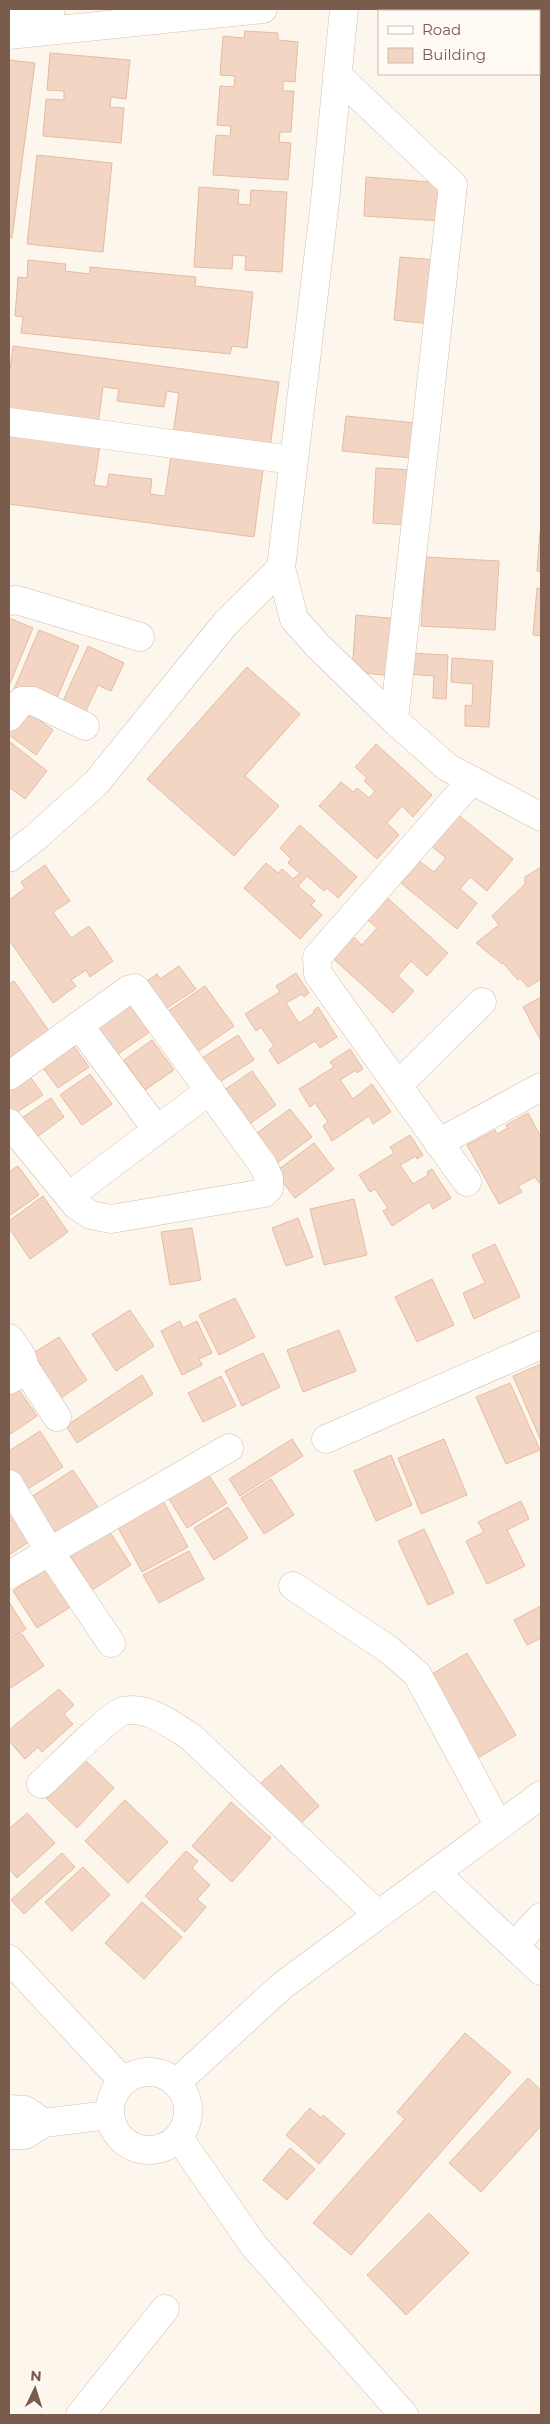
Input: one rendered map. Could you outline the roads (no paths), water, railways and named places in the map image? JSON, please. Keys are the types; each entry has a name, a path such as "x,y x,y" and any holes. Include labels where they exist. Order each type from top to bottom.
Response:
{"street":[{"path":"9,13 50,9"},
{"path":"9,35 262,9"},
{"path":"344,9 324,201 281,568 294,619 318,646 394,720 447,767 541,817"},
{"path":"337,75 453,185 394,720"},
{"path":"9,422 293,460"},
{"path":"9,858 97,782 225,624 281,568"},
{"path":"9,601 18,600 140,637"},
{"path":"9,717 22,701 33,701 85,726"},
{"path":"467,1182 318,974 316,956 471,781"},
{"path":"9,1076 128,990 136,988 210,1090 269,1178 269,1188 264,1193 111,1219 91,1215 76,1205 9,1123"},
{"path":"398,1085 482,1002"},
{"path":"78,1025 157,1130"},
{"path":"438,1143 541,1087"},
{"path":"69,1196 210,1090"},
{"path":"9,1338 23,1358 16,1373 58,1417"},
{"path":"326,1439 541,1345"},
{"path":"9,1575 229,1448"},
{"path":"9,1484 50,1552 111,1643"},
{"path":"293,1586 388,1649 417,1674 499,1826"},
{"path":"41,1784 107,1722 122,1711 141,1711 164,1719 191,1736 378,1915"},
{"path":"176,2083 283,1985 541,1795"},
{"path":"436,1873 541,1971"},
{"path":"514,1946 541,1917"},
{"path":"9,1959 124,2081"},
{"path":"148,2072 160,2074 176,2083 182,2089 187,2100 189,2114 186,2126 178,2138 168,2146 156,2150 130,2147 120,2138 113,2128 109,2115 110,2102 115,2090 124,2081 135,2074 148,2072"},
{"path":"9,2109 25,2110 44,2123"},
{"path":"9,2135 25,2135 44,2123 109,2115"},
{"path":"178,2138 254,2246 404,2415"},
{"path":"80,2415 165,2309"}]}
